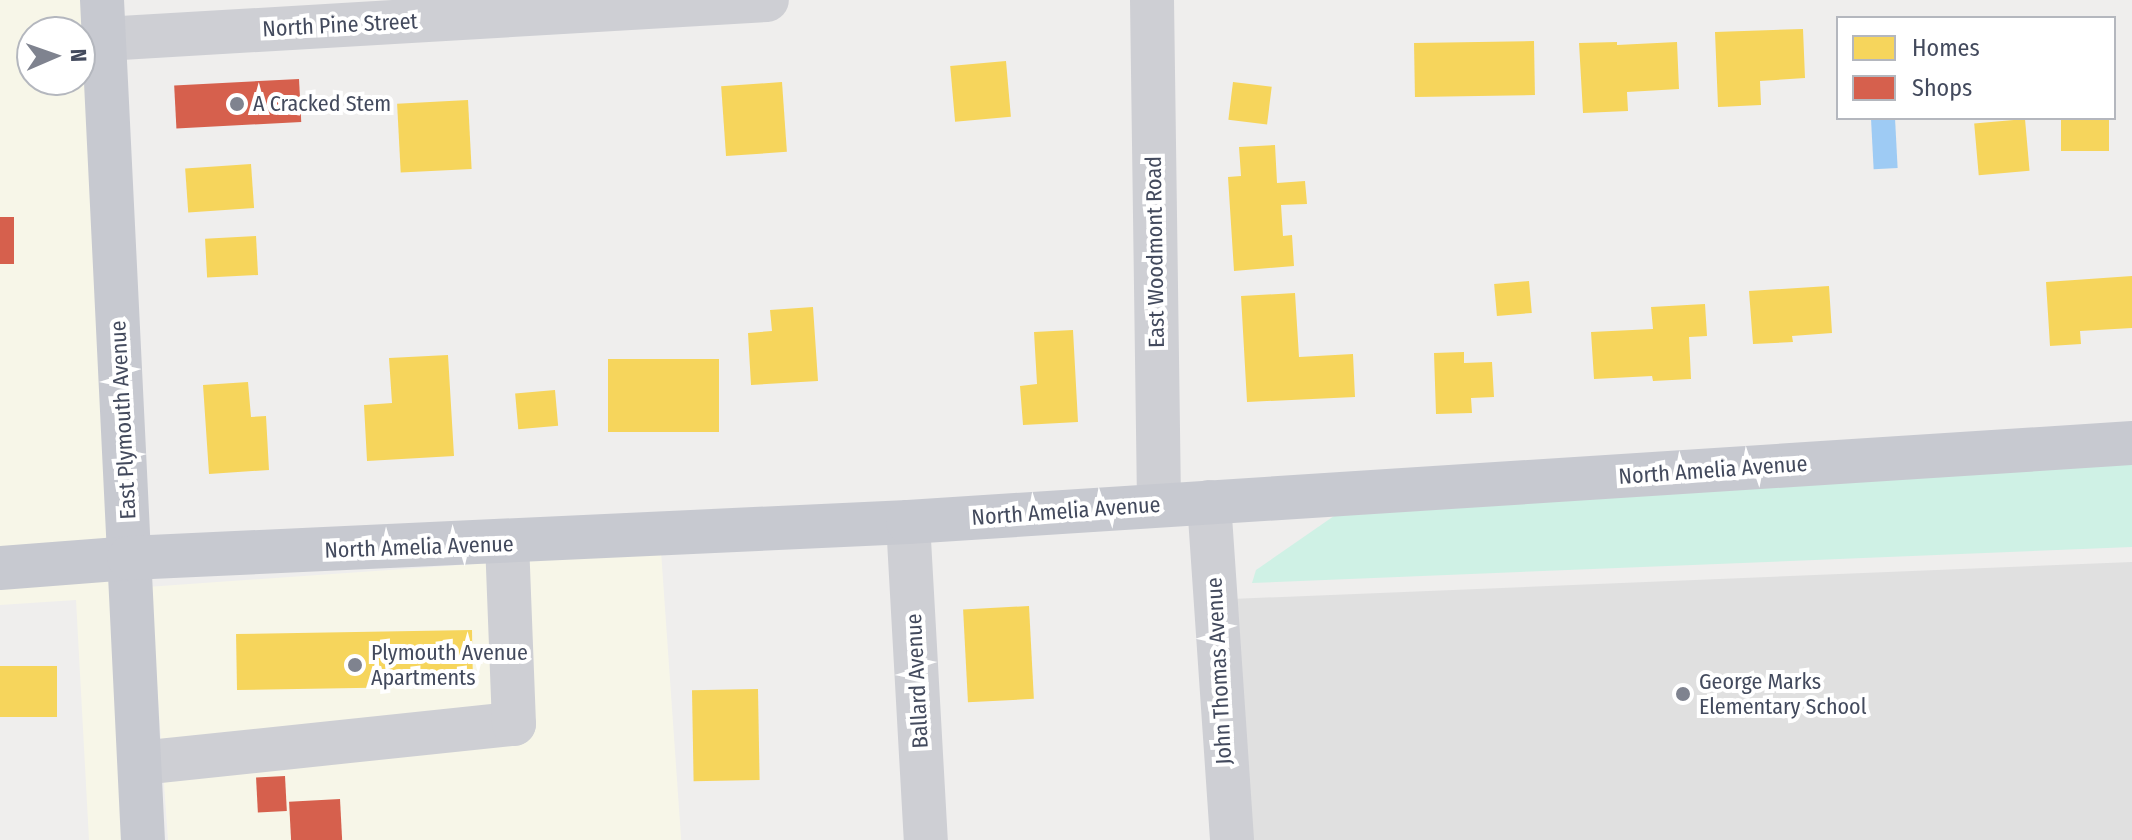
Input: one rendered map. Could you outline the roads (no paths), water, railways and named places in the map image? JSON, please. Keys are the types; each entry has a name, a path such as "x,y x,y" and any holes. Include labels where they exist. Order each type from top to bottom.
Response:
{"main road":[{"name":"East Plymouth Avenue","path":"103,20 143,840"},
{"name":"North Amelia Avenue","path":"0,568 129,558 507,543 908,522 2132,443"}],"street":[{"name":"North Pine Street","path":"103,20 767,0"},
{"name":"East Woodmont Road","path":"1152,0 1159,504"},
{"name":"John Thomas Avenue","path":"1209,502 1226,799 1232,840"},
{"name":"Ballard Avenue","path":"908,522 926,840"},
{"path":"140,763 514,724 507,543"}],"water":[{"path":"1871,120 1895,120 1898,168 1874,169"}],"place":[{"name":"A Cracked Stem","path":"237,104"},
{"name":"Plymouth Avenue Apartments","path":"355,665"},
{"name":"George Marks Elementary School","path":"1683,694"}]}
